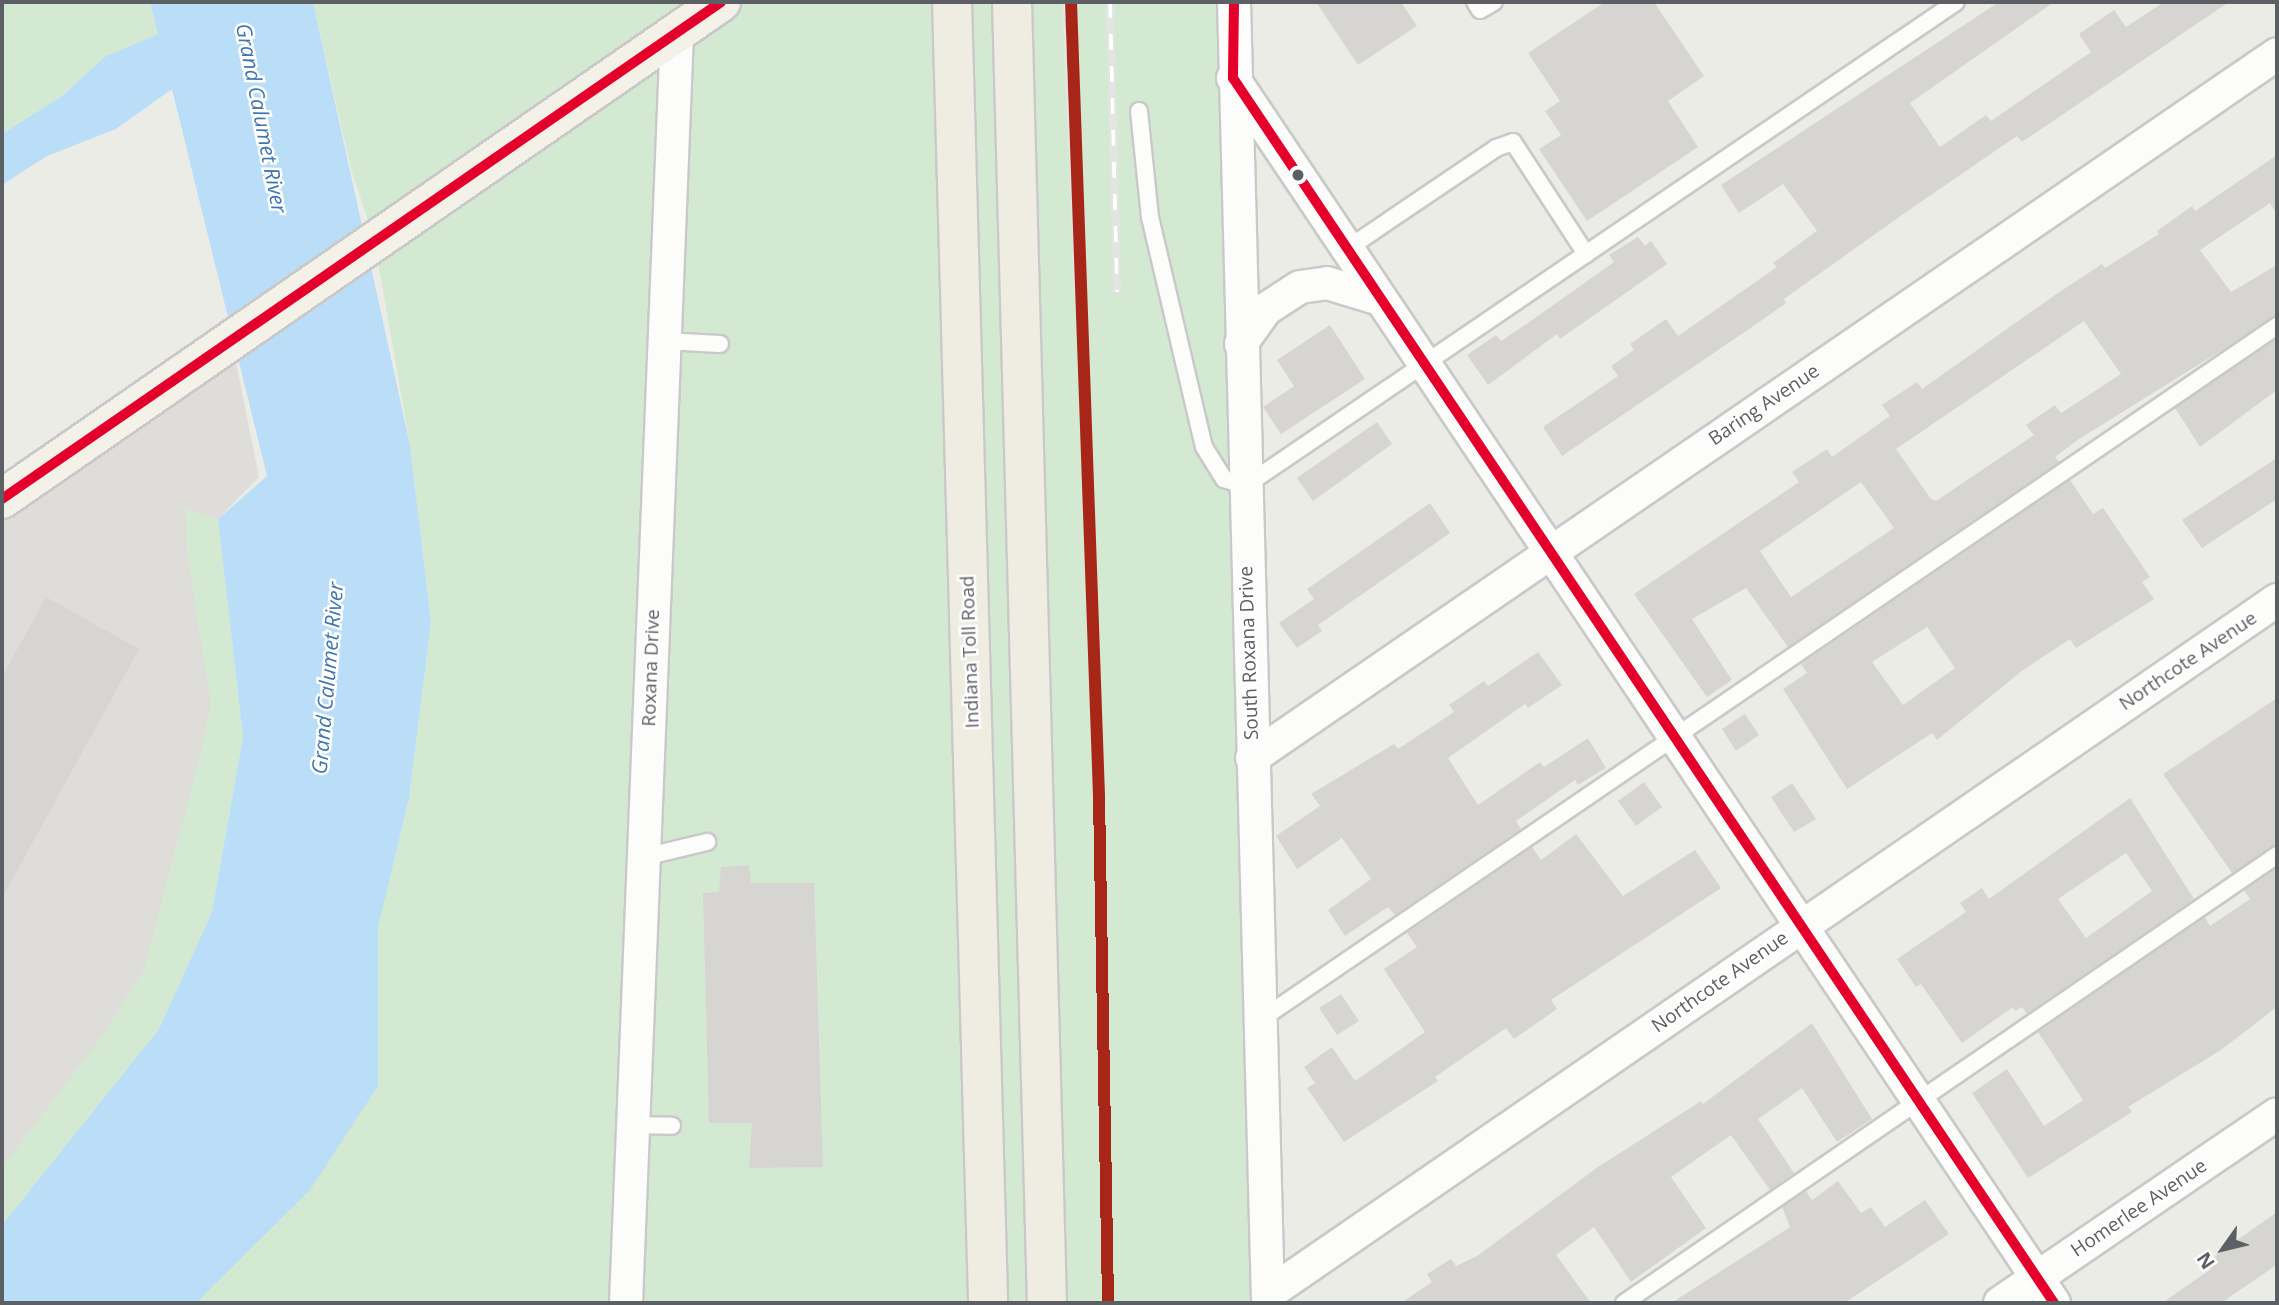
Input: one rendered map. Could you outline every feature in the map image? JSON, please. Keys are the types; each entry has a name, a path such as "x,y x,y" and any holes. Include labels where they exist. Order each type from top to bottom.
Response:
{"highway":[{"name":"Indiana Toll Road","path":"952,2 988,1303"},
{"path":"1012,2 1046,1303"}],"main road":[{"path":"2,499 721,2"}],"street":[{"name":"South Roxana Drive","path":"1234,2 1233,78 1268,1299"},
{"name":"Roxana Drive","path":"626,1303 677,32"},
{"name":"Baring Avenue","path":"1252,758 2277,54"},
{"path":"1233,78 1803,925 2045,1291"},
{"path":"1241,344 1266,309 1300,287 1327,283 1380,299"},
{"name":"Northcote Avenue","path":"1268,1299 1803,925 2277,600"},
{"name":"Homerlee Avenue","path":"2000,1303 2045,1291 2277,1114"}],"lane":[{"path":"1475,2 1480,10 1494,2"},
{"path":"1139,111 1150,216 1204,447 1224,479 1245,486 1956,2"},
{"path":"1347,249 1496,148 1513,142 1586,254"},
{"path":"1260,1020 2277,326"},
{"path":"665,341 720,344"},
{"path":"644,857 707,842"},
{"path":"1624,1303 2277,855"},
{"path":"634,1125 673,1126"}],"shaded area":[{"path":"233,348 259,477 218,519 212,912 2,1225 2,514"}],"green space":[{"path":"2,2 150,2 158,34 106,56 62,96 2,134"},
{"path":"313,2 1234,2 1268,1303 196,1303 378,1086 378,928 409,798 431,622 410,445 374,239 351,169"},
{"path":"185,508 218,519 243,737 212,912 159,1029 2,1225 2,1168 102,1036 144,969 197,767 211,705 187,553"}],"water":[{"name":"Grand Calumet River","path":"150,2 313,2 410,445 431,622 409,798 378,928 378,1086 310,1190 196,1303 2,1303 2,1225 159,1029 212,912 243,737 218,519 267,476 172,89 116,129 47,156 2,185 2,134 62,96 106,56 158,34"}],"building":[{"path":"1316,2 1401,2 1417,26 1358,65"},
{"path":"1605,2 1654,2 1704,76 1668,101 1698,147 1587,221 1539,149 1561,135 1545,111 1560,101 1528,53"},
{"path":"1999,2 2054,2 1910,103 1940,147 1986,115 1991,121 2091,52 2079,34 2114,10 2126,27 2164,2 2229,2 2022,142 2017,136 1784,299 1786,303 1752,327 1562,456 1543,427 1618,376 1611,366 1634,350 1630,344 1666,319 1678,336 1777,267 1773,263 1817,231 1783,184 1739,213 1721,185"},
{"path":"2277,155 2277,214 2270,203 2200,250 2231,292 2277,265 2277,316 2079,439 2055,457 2059,462 1788,647 1746,588 1692,619 1732,680 1707,697 1634,594 1799,482 1792,472 1827,449 1832,457 1890,416 1882,405 1917,382 1922,389 2102,264 2105,268 2159,234 2157,231 2192,206 2195,211","holes":["2084,321 2121,374 2061,413 2055,405 2026,425 2034,435 1936,501 1931,499 1896,449","1861,482 1894,528 1791,597 1760,551"]},
{"path":"1638,237 1645,246 1651,241 1667,264 1560,339 1557,334 1488,385 1467,355 1496,335 1501,341 1528,323 1614,262 1609,255"},
{"path":"1330,325 1365,379 1281,434 1263,407 1294,386 1277,360"},
{"path":"2277,339 2277,390 2200,447 2175,408"},
{"path":"1377,422 1392,444 1313,501 1297,478"},
{"path":"2277,458 2277,499 2202,548 2182,520"},
{"path":"2070,480 2093,514 2103,508 2150,577 2142,582 2154,599 2076,648 2070,639 2023,670 1937,740 1932,733 1847,789 1783,689 1807,673 1801,664","holes":["1927,627 1955,668 1903,705 1872,662"]},
{"path":"1430,503 1450,533 1318,625 1322,631 1297,648 1279,623 1314,599 1307,589"},
{"path":"46,597 139,649 2,898 2,677"},
{"path":"1538,652 1562,685 1528,708 1525,704 1448,758 1478,805 1540,762 1544,767 1588,738 1606,768 1578,785 1575,780 1516,821 1521,829 1395,915 1388,907 1345,936 1328,910 1371,879 1342,838 1297,869 1276,836 1320,806 1311,794 1394,744 1398,749 1454,712 1449,705 1484,681 1488,686"},
{"path":"2277,698 2277,845 2232,873 2163,774"},
{"path":"1745,714 1759,735 1736,751 1722,729"},
{"path":"1644,782 1662,807 1636,826 1618,801"},
{"path":"1792,783 1816,819 1794,832 1771,797"},
{"path":"2130,798 2194,899 2027,1014 2022,1007 2015,1011 2013,1007 1962,1043 1921,984 1916,987 1897,959 1966,912 1960,903 1982,888 1989,899","holes":["2126,853 2152,891 2086,938 2058,899"]},
{"path":"1576,834 1623,896 1695,850 1721,888 1551,1000 1557,1009 1514,1039 1506,1028 1435,1077 1438,1081 1344,1142 1307,1088 1315,1083 1304,1067 1332,1047 1355,1081 1425,1032 1384,969 1417,947 1407,933 1532,847 1541,860"},
{"path":"749,865 751,883 814,883 823,1167 749,1168 752,1123 709,1123 703,893 719,892 721,867"},
{"path":"2277,868 2277,1007 2221,1050 2128,1107 2132,1112 2028,1178 1972,1093 2007,1069 2044,1126 2083,1100 2038,1032 2205,917 2210,926 2250,899 2244,890"},
{"path":"1341,994 1359,1021 1337,1035 1319,1008"},
{"path":"1812,1023 1872,1119 1837,1142 1802,1088 1758,1119 1794,1173 1770,1190 1731,1135 1671,1177 1706,1228 1631,1282 1594,1227 1556,1255 1591,1303 1401,1303 1432,1282 1427,1274 1451,1259 1456,1266 1477,1256 1598,1167 1701,1101 1703,1104"},
{"path":"1838,1181 1861,1213 1871,1207 1885,1227 1925,1200 1949,1234 1844,1303 1671,1303 1790,1227 1782,1207 1806,1191 1812,1200"},
{"path":"2277,1212 2277,1269 2275,1266 2221,1303 2162,1303 2211,1269 2206,1262"}],"railway":[{"path":"1066,2 1078,293"},
{"path":"1110,2 1117,292"}],"transit line":[{"path":"2,499 721,2"},
{"path":"1071,2 1099,796 1108,1303"},
{"path":"1234,2 1233,78 2054,1303"}]}
